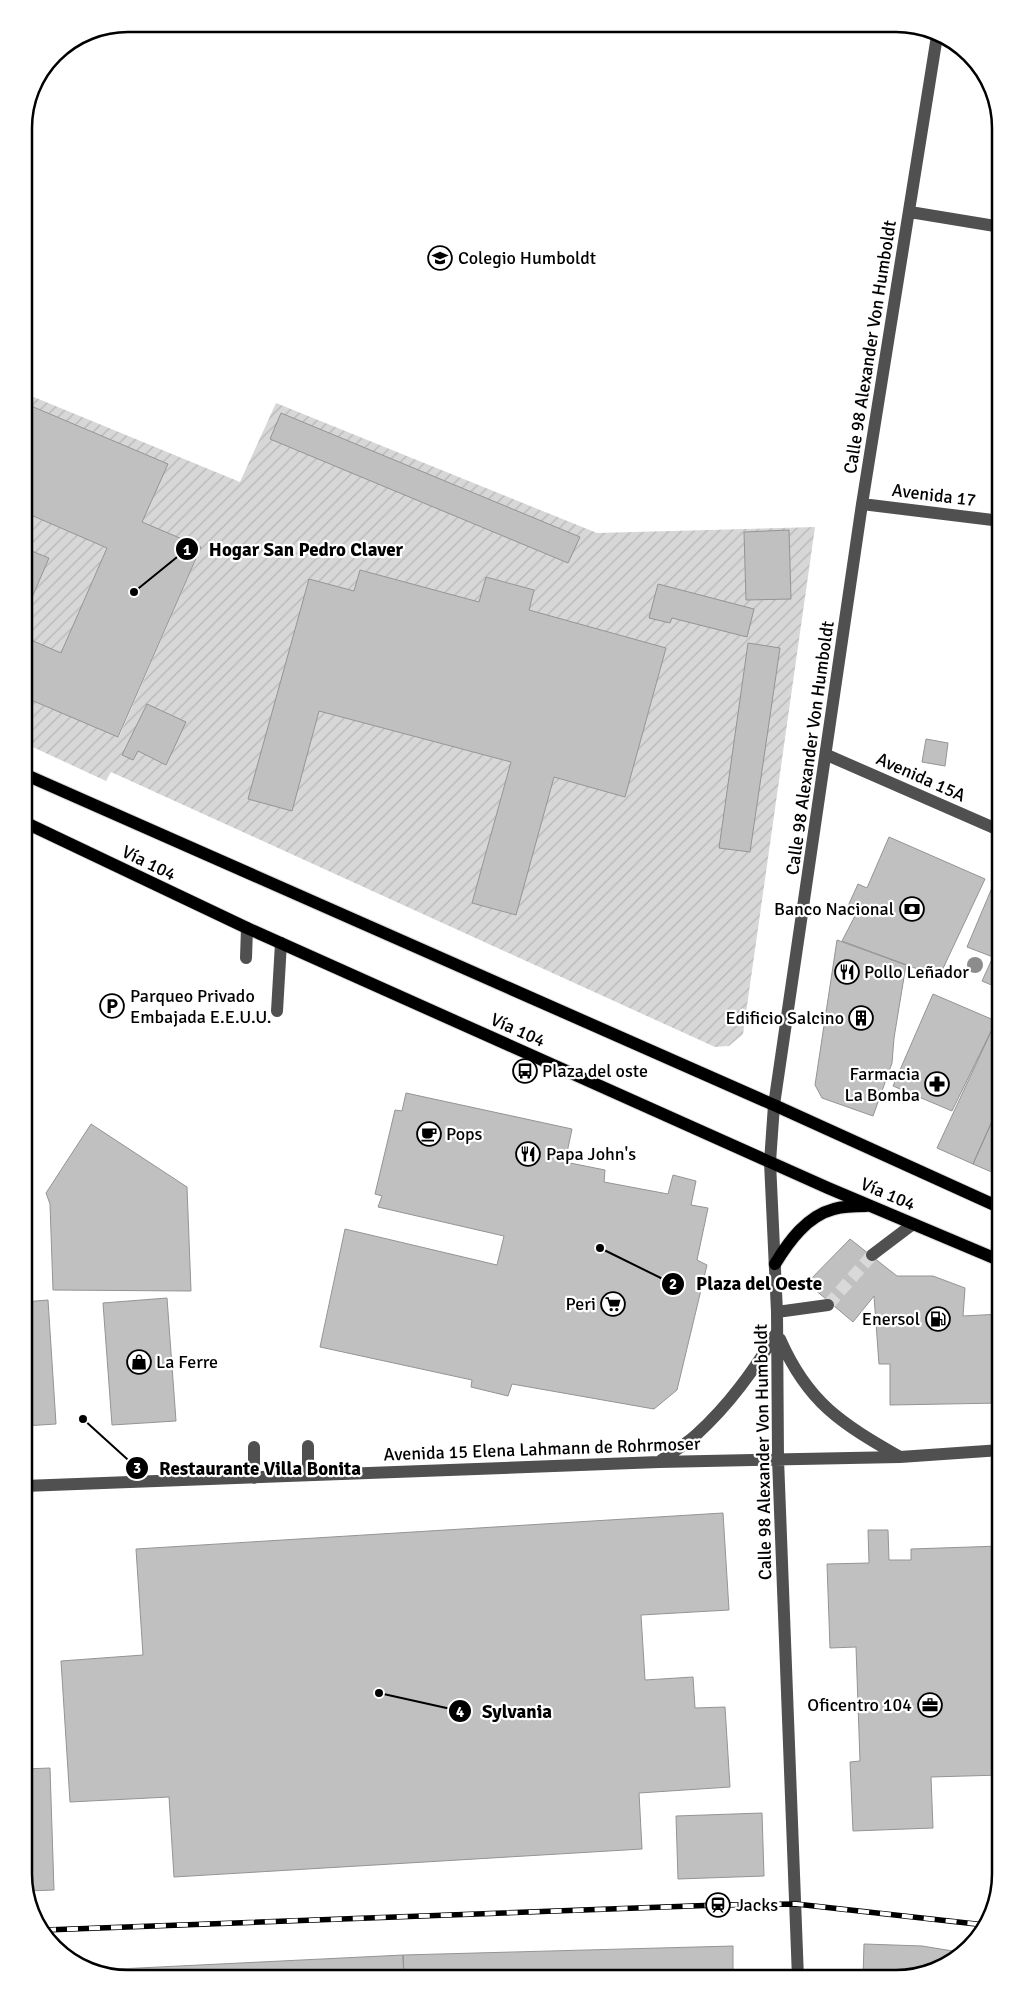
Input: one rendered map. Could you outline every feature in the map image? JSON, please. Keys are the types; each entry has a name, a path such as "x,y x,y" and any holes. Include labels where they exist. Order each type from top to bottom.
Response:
{"main road":[{"name":"Vía 104","path":"33,778 774,1105 992,1204"},
{"name":"Vía 104","path":"33,826 247,928 770,1162 992,1257"},
{"path":"775,1264 789,1240 810,1222 834,1209 871,1206"}],"street":[{"name":"Calle 98 Alexander Von Humboldt","path":"798,1970 778,1459 777,1312 770,1162 774,1105 827,755 862,504 936,41"},
{"path":"910,212 992,226"},
{"name":"Avenida 17","path":"862,504 992,521"},
{"name":"Avenida 15A","path":"827,755 992,827"},
{"path":"246,958 247,928"},
{"path":"277,1011 282,943"},
{"path":"872,1255 913,1224"},
{"path":"777,1312 828,1304"},
{"path":"777,1332 791,1364 812,1394 837,1418 900,1457"},
{"path":"659,1462 695,1436 726,1405 754,1371 777,1332"},
{"path":"308,1446 308,1475"},
{"path":"254,1447 254,1478"},
{"name":"Avenida 15 Elena Lahmann de Rohrmoser","path":"32,1486 659,1462 900,1457 992,1451"}],"shaded area":[{"path":"33,397 240,482 276,403 597,533 815,527 743,1034 729,1046 715,1047 111,772 106,781 33,747 33,701 119,737 201,548 142,522 167,464 33,407","holes":["360,570 479,602 487,577 534,590 529,610 666,648 625,797 554,777 515,915 472,903 511,762 319,711 292,810 249,799 309,579 354,591"]},
{"path":"33,516 107,548 61,653 33,641 33,596 49,558 33,552"}],"building":[{"path":"33,407 168,464 142,522 201,547 118,737 33,701 33,641 61,653 107,548 33,516"},
{"path":"281,413 580,537 568,563 270,439"},
{"path":"789,530 791,599 746,600 744,532"},
{"path":"33,552 49,558 33,596"},
{"path":"360,570 479,602 486,577 534,590 529,610 666,648 625,797 554,777 516,915 472,903 511,762 319,711 292,811 248,799 309,579 354,591"},
{"path":"658,584 754,609 747,637 672,618 670,623 649,618"},
{"path":"748,643 780,648 750,852 719,848"},
{"path":"147,704 186,722 166,765 138,751 133,760 122,755"},
{"path":"926,739 948,743 945,766 922,762"},
{"name":"Banco Nacional","path":"889,837 985,879 939,977 842,941 857,912 848,906 858,884 867,888"},
{"path":"992,888 992,957 967,947"},
{"name":"Edificio Salcino","path":"837,940 906,965 894,1038 892,1063 873,1116 822,1098 815,1085"},
{"path":"992,959 992,985 982,981"},
{"path":"933,994 992,1019 992,1029 952,1111 893,1086"},
{"path":"992,1030 992,1121 973,1164 937,1148"},
{"path":"406,1093 572,1129 565,1162 605,1170 604,1182 668,1194 673,1175 696,1181 691,1205 708,1208 697,1260 707,1265 677,1390 654,1409 512,1384 508,1396 471,1387 472,1380 320,1347 345,1229 497,1265 504,1236 378,1207 382,1196 375,1194 395,1110 402,1111"},
{"path":"992,1121 992,1172 973,1164"},
{"path":"91,1124 187,1187 191,1291 53,1290 50,1204 46,1193"},
{"name":"Enersol","path":"850,1239 897,1276 933,1276 965,1288 963,1316 992,1314 992,1403 890,1405 890,1364 879,1364 874,1296 853,1322 807,1283"},
{"name":"La Ferre","path":"167,1298 176,1421 112,1425 103,1303"},
{"path":"48,1300 56,1424 32,1425 32,1301"},
{"path":"723,1513 729,1610 641,1615 645,1680 693,1677 695,1708 725,1707 730,1787 639,1793 642,1849 174,1877 169,1797 70,1802 61,1661 143,1655 136,1549"},
{"name":"Oficentro 104","path":"868,1530 888,1530 889,1560 911,1560 911,1549 992,1546 992,1775 931,1777 933,1828 853,1831 850,1762 860,1761 856,1647 830,1648 827,1564 869,1563"},
{"path":"50,1768 54,1890 34,1891 32,1874 32,1769"},
{"path":"762,1813 764,1876 678,1879 676,1816"},
{"path":"864,1944 922,1946 953,1951 933,1962 915,1968 863,1970"},
{"path":"733,1946 733,1970 404,1969 403,1955"},
{"path":"403,1955 404,1969 122,1969"}],"tunnel":[{"path":"828,1305 872,1255"}],"railway":[{"path":"51,1930 718,1905 796,1904 978,1924"}],"place":[{"name":"Colegio Humboldt","path":"440,258"},
{"name":"Hogar San Pedro Claver","path":"134,592"},
{"name":"Banco Nacional","path":"912,909"},
{"name":"Pollo Leñador","path":"847,972"},
{"name":"Parqueo Privado Embajada E.E.U.U.","path":"112,1006"},
{"name":"Edificio Salcino","path":"861,1018"},
{"name":"Plaza del oste","path":"525,1071"},
{"name":"Farmacia La Bomba","path":"937,1084"},
{"name":"Pops","path":"429,1134"},
{"name":"Papa John's","path":"528,1154"},
{"name":"Plaza del Oeste","path":"600,1248"},
{"name":"Peri","path":"613,1304"},
{"name":"Enersol","path":"938,1319"},
{"name":"La Ferre","path":"139,1362"},
{"name":"Restaurante Villa Bonita","path":"83,1419"},
{"name":"Sylvania","path":"379,1693"},
{"name":"Oficentro 104","path":"930,1705"},
{"name":"Jacks","path":"718,1905"}]}
